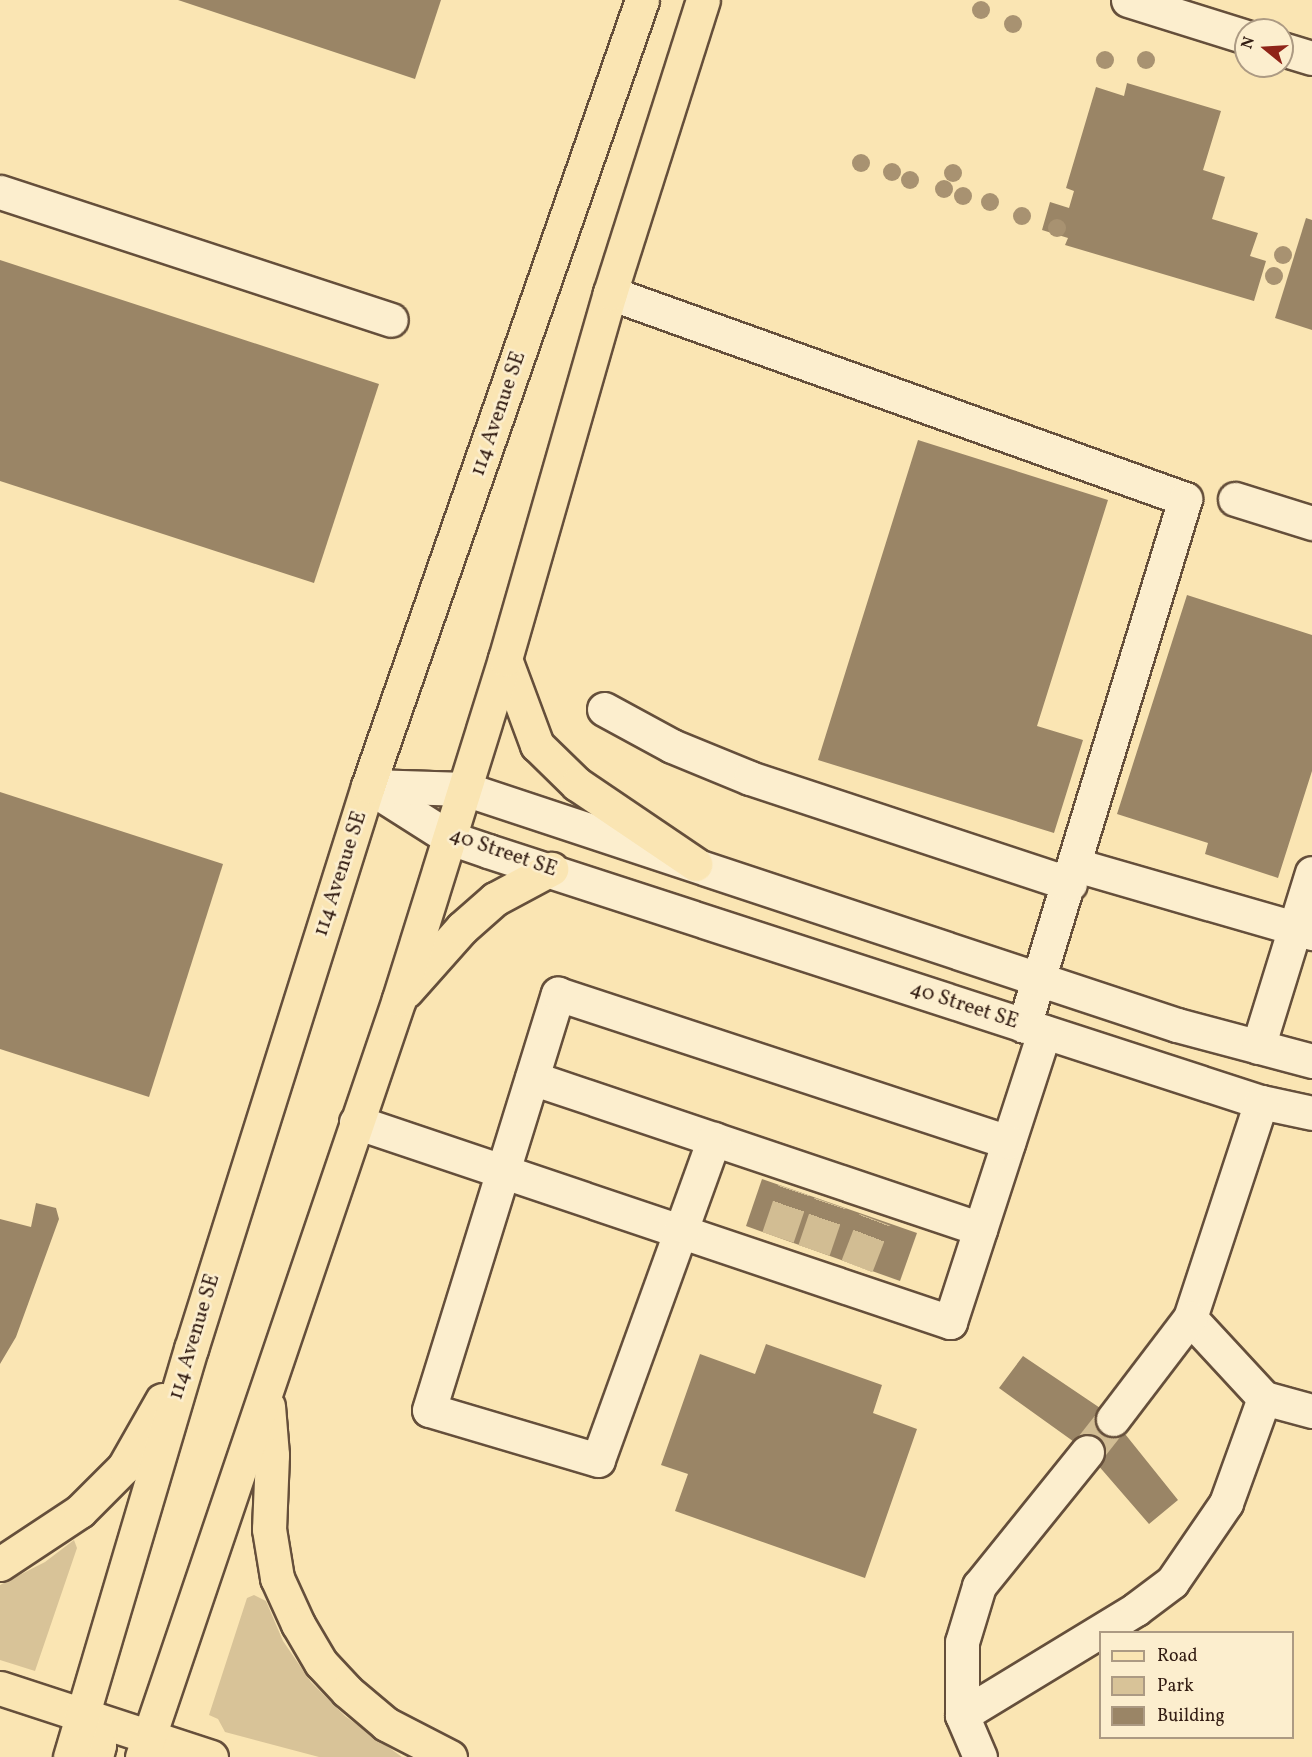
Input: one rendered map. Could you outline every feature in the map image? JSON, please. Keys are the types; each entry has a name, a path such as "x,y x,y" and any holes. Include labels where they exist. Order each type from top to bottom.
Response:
{"main road":[{"path":"616,79 622,0"},
{"name":"114 Avenue SE","path":"70,1757 191,1349 368,786 642,0"},
{"path":"146,1747 399,999 505,659 610,293 702,0"},
{"path":"690,39 715,0"},
{"path":"505,659 537,745 577,784 695,864"},
{"path":"399,999 462,928 495,900 551,869"},
{"path":"0,1564 80,1511 124,1467 191,1349"},
{"path":"267,1390 272,1455 268,1529 277,1578 298,1624 321,1663 347,1691 387,1724 450,1757"},
{"path":"0,1688 83,1716 146,1747 211,1757"},
{"path":"83,1716 99,1745 96,1757"}],"street":[{"path":"1128,0 1234,33"},
{"path":"1294,52 1312,58"},
{"path":"0,192 391,321"},
{"path":"356,1122 684,1231 773,1248 853,1276 950,1322 1008,1142 1034,1029 1039,979 1073,875 1185,499 610,293"},
{"path":"1235,499 1312,524"},
{"path":"604,709 672,746 750,778 1073,875 1303,931"},
{"path":"368,786 465,789 1177,1025 1312,1061"},
{"name":"40 Street SE","path":"368,786 450,838 1261,1102 1312,1113"},
{"path":"1258,1047 1303,931 1312,873"},
{"path":"714,1139 684,1231 598,1460 429,1410 558,994 1008,1142"},
{"path":"532,1078 714,1139 798,1180 880,1208 980,1229"},
{"path":"1113,1419 1190,1318 1261,1102"},
{"path":"1190,1318 1264,1398 1312,1411"},
{"path":"1100,1631 1136,1609 1172,1582 1226,1503 1264,1398"},
{"path":"980,1757 962,1715 962,1642 979,1586 1087,1452"},
{"path":"962,1715 1099,1632"}],"green space":[{"path":"74,1540 77,1548 35,1671 0,1660 0,1585 45,1562"},
{"path":"254,1595 266,1601 283,1641 311,1682 345,1716 402,1757 319,1757 225,1732 218,1719 209,1715 247,1598"}],"building":[{"path":"178,0 441,0 415,79"},
{"path":"1127,83 1221,111 1203,170 1225,177 1212,219 1258,233 1250,256 1266,261 1254,301 1065,245 1068,238 1042,230 1050,202 1069,208 1074,191 1066,188 1096,87 1124,96"},
{"path":"1306,218 1312,220 1312,330 1275,318"},
{"path":"0,260 379,384 314,583 0,481"},
{"path":"918,440 1108,500 1037,726 1083,740 1054,833 818,760"},
{"path":"1187,595 1312,635 1312,771 1278,878 1205,854 1208,843 1117,814"},
{"path":"0,792 223,864 149,1097 0,1049"},
{"path":"762,1179 917,1233 900,1281 746,1226"},
{"path":"36,1203 56,1208 59,1219 16,1337 0,1364 0,1219 31,1227"},
{"path":"766,1344 882,1385 873,1413 917,1429 865,1578 675,1511 688,1474 661,1465 700,1354 755,1374"},
{"path":"1023,1356 1109,1414 1178,1500 1149,1524 1084,1449 999,1388"}],"tunnel":[{"path":"778,1237 794,1190"},
{"path":"814,1250 830,1203"},
{"path":"857,1266 875,1219"},
{"path":"1087,1452 1113,1419"}]}
